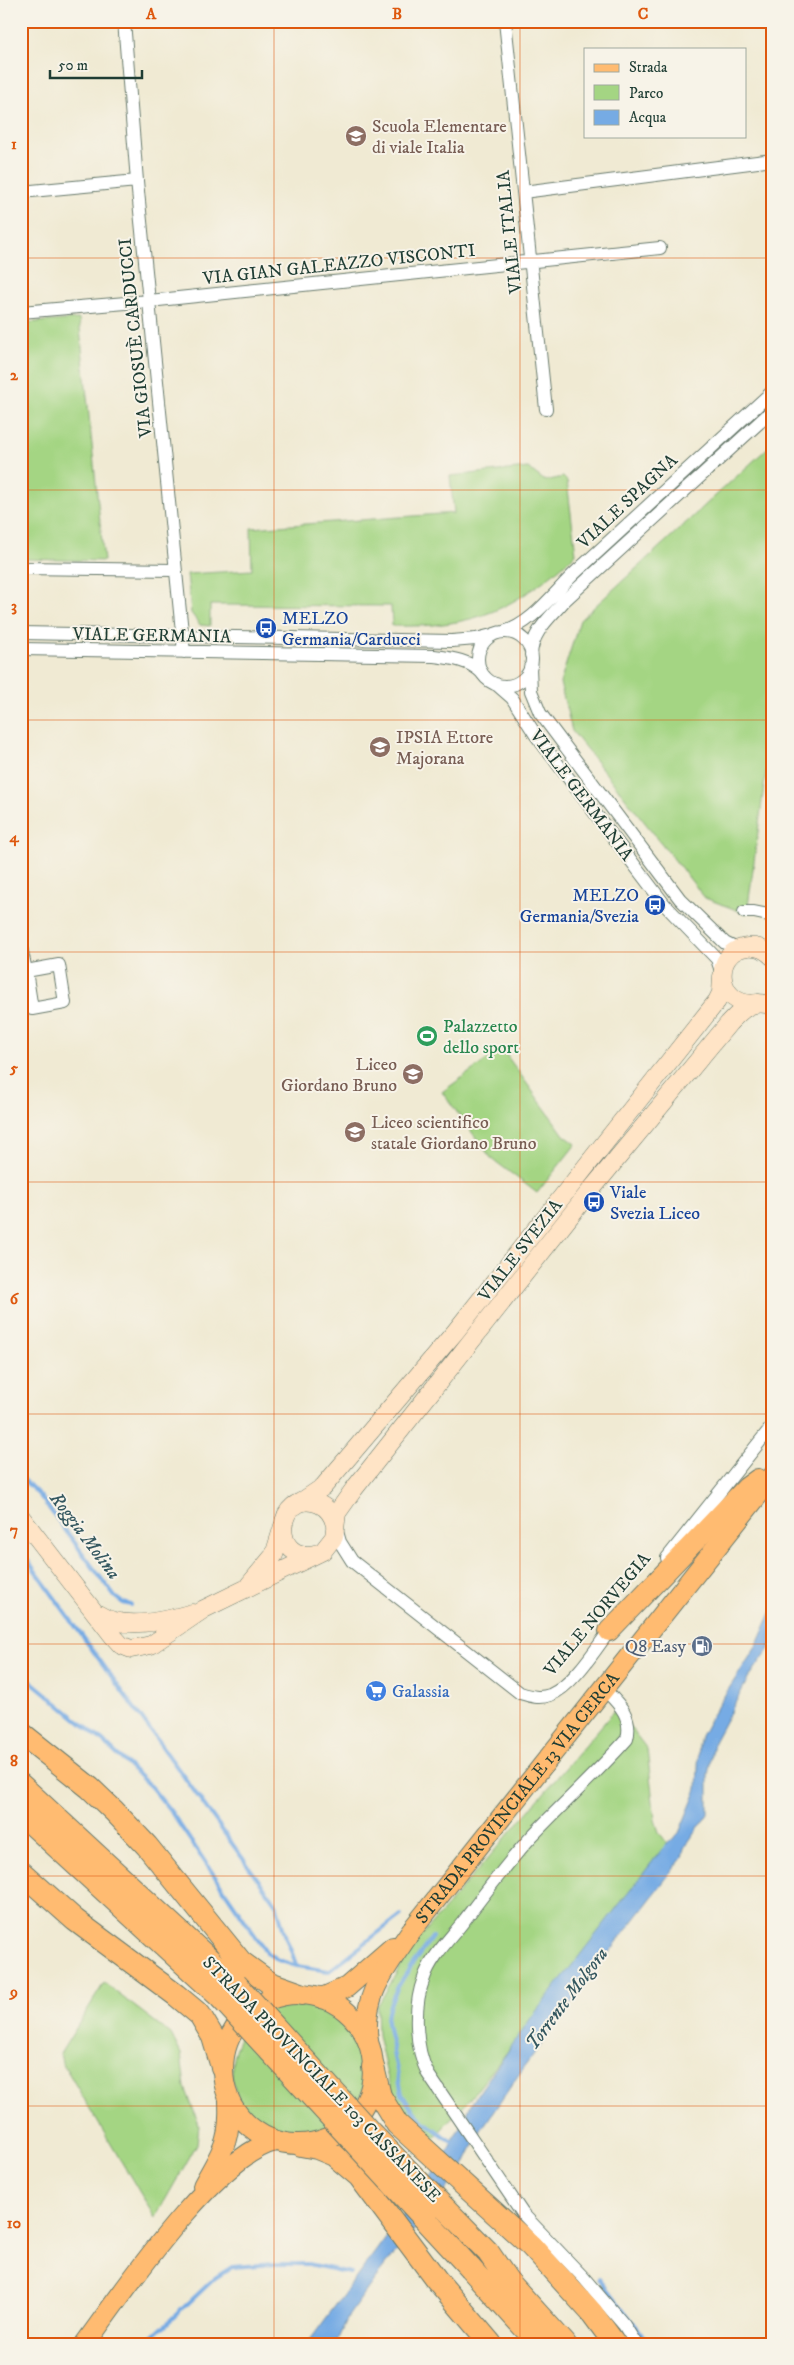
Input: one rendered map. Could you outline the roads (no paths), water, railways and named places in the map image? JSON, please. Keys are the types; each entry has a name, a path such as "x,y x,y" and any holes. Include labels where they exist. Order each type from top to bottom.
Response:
{"highway":[{"path":"21,1733 90,1788 114,1810 147,1846 240,1962 270,1983 311,1996"},
{"name":"STRADA PROVINCIALE 103 CASSANESE","path":"21,1786 229,1991 488,2252 508,2281 565,2344"},
{"name":"STRADA PROVINCIALE 103 CASSANESE","path":"21,1814 229,1991 470,2268 539,2344"},
{"path":"21,1872 76,1920 200,2015 209,2030 222,2066"},
{"path":"373,2067 380,2096 397,2124 531,2246 592,2313 615,2344"},
{"path":"301,2145 316,2148 340,2159 363,2181 457,2306 491,2344"}],"main road":[{"path":"609,1631 747,1487 773,1469"},
{"name":"STRADA PROVINCIALE 13 VIA CERCA","path":"229,2101 246,2124 275,2141 301,2145 325,2139 347,2127 367,2100 372,2084 373,2067 366,2020 370,1998 411,1931 773,1476"},
{"name":"STRADA PROVINCIALE 13 VIA CERCA","path":"195,2201 227,2140 230,2121 229,2101 223,2081 222,2066 231,2034 247,2014 268,2000 284,1995 311,1996 347,1987 411,1931"},
{"name":"STRADA PROVINCIALE 13 VIA CERCA","path":"311,1996 350,2014 368,2041"},
{"name":"STRADA PROVINCIALE 13 VIA CERCA","path":"85,2344 101,2320 195,2201 251,2151 263,2144 275,2141"}],"street":[{"name":"VIA GIOSUÈ CARDUCCI","path":"124,21 137,180 184,652"},
{"name":"VIALE ITALIA","path":"505,21 546,410"},
{"path":"523,192 773,160"},
{"path":"21,192 137,180"},
{"name":"VIA GIAN GALEAZZO VISCONTI","path":"21,312 149,301 660,248"},
{"name":"VIALE SPAGNA","path":"497,634 516,628 527,620 561,585 773,391"},
{"name":"VIALE SPAGNA","path":"531,661 532,642 538,631 565,600 773,410"},
{"path":"21,568 175,570"},
{"name":"VIALE GERMANIA","path":"21,633 458,640 476,640 497,634"},
{"path":"497,634 520,637 528,646 531,661 526,675 517,683 508,686 488,681 482,673 478,662 478,653 483,643 497,634"},
{"name":"VIALE GERMANIA","path":"21,648 434,656 462,662 477,668 482,673"},
{"name":"VIALE GERMANIA","path":"531,661 533,698 543,718 653,865 680,899 722,941 731,946 747,947"},
{"name":"VIALE GERMANIA","path":"496,684 512,698 532,730 664,904 717,959 722,976"},
{"path":"744,912 773,916"},
{"path":"21,947 26,971"},
{"path":"747,947 761,948 773,957"},
{"name":"VIALE SVEZIA","path":"243,1590 271,1560 277,1548 286,1515 295,1506 323,1487 455,1332 717,1001 721,992 724,967 730,956 738,950 747,947"},
{"path":"722,976 725,988 732,997 742,1003 773,1006"},
{"name":"VIALE SVEZIA","path":"94,1612 121,1645 134,1650 153,1644 204,1609 321,1553 334,1540 338,1511 354,1489 586,1196 729,1023 743,1008 765,1000 773,994"},
{"name":"VIALE NORVEGIA","path":"335,1525 340,1542 352,1561 502,1681 520,1693 537,1697 554,1693 571,1680 773,1425"},
{"path":"295,1506 306,1502 319,1504 331,1514 335,1525"},
{"path":"21,1517 94,1612"},
{"path":"283,1525 284,1538 294,1551 308,1555 321,1553"},
{"name":"VIALE SVEZIA","path":"94,1612 107,1620 125,1623 165,1618 204,1609"},
{"path":"604,1689 618,1703 627,1717 627,1739 513,1858 435,1958 424,1978 418,2010 422,2058 428,2074 454,2114 523,2214 583,2277 624,2325 636,2344"}],"water":[{"name":"Torrente Molgora","path":"773,1608 773,1643 748,1679 714,1742 708,1775 708,1814 684,1848 682,1858 590,1977 517,2077 481,2130 462,2170 374,2280 349,2315 337,2341 334,2344 307,2344 443,2160 473,2101 531,2018 663,1848 679,1833 697,1789 701,1736 715,1710 756,1647"}],"waterway":[{"name":"Roggia Molina","path":"21,1477 40,1496 115,1597 123,1603 131,1605"},
{"path":"21,1551 277,1906 286,1938 297,1966 329,1971 401,1915"},
{"path":"21,1673 104,1742 151,1787 169,1809 267,1953 278,1960 297,1966"},
{"path":"432,1937 397,1989 391,2001 387,2023 402,2094 418,2116 455,2143"},
{"path":"145,2344 215,2278 232,2267 309,2264 350,2273"},
{"path":"599,2279 650,2344"}],"place":[{"name":"Scuola Elementare di viale Italia","path":"356,136"},
{"name":"MELZO Germania/Carducci","path":"266,628"},
{"name":"IPSIA Ettore Majorana","path":"380,747"},
{"name":"MELZO Germania/Svezia","path":"655,905"},
{"name":"Palazzetto dello sport","path":"427,1036"},
{"name":"Liceo Giordano Bruno","path":"413,1074"},
{"name":"Liceo scientifico statale Giordano Bruno","path":"355,1132"},
{"name":"Viale Svezia Liceo","path":"594,1202"},
{"name":"Q8 Easy","path":"702,1646"},
{"name":"Galassia","path":"376,1691"}]}
